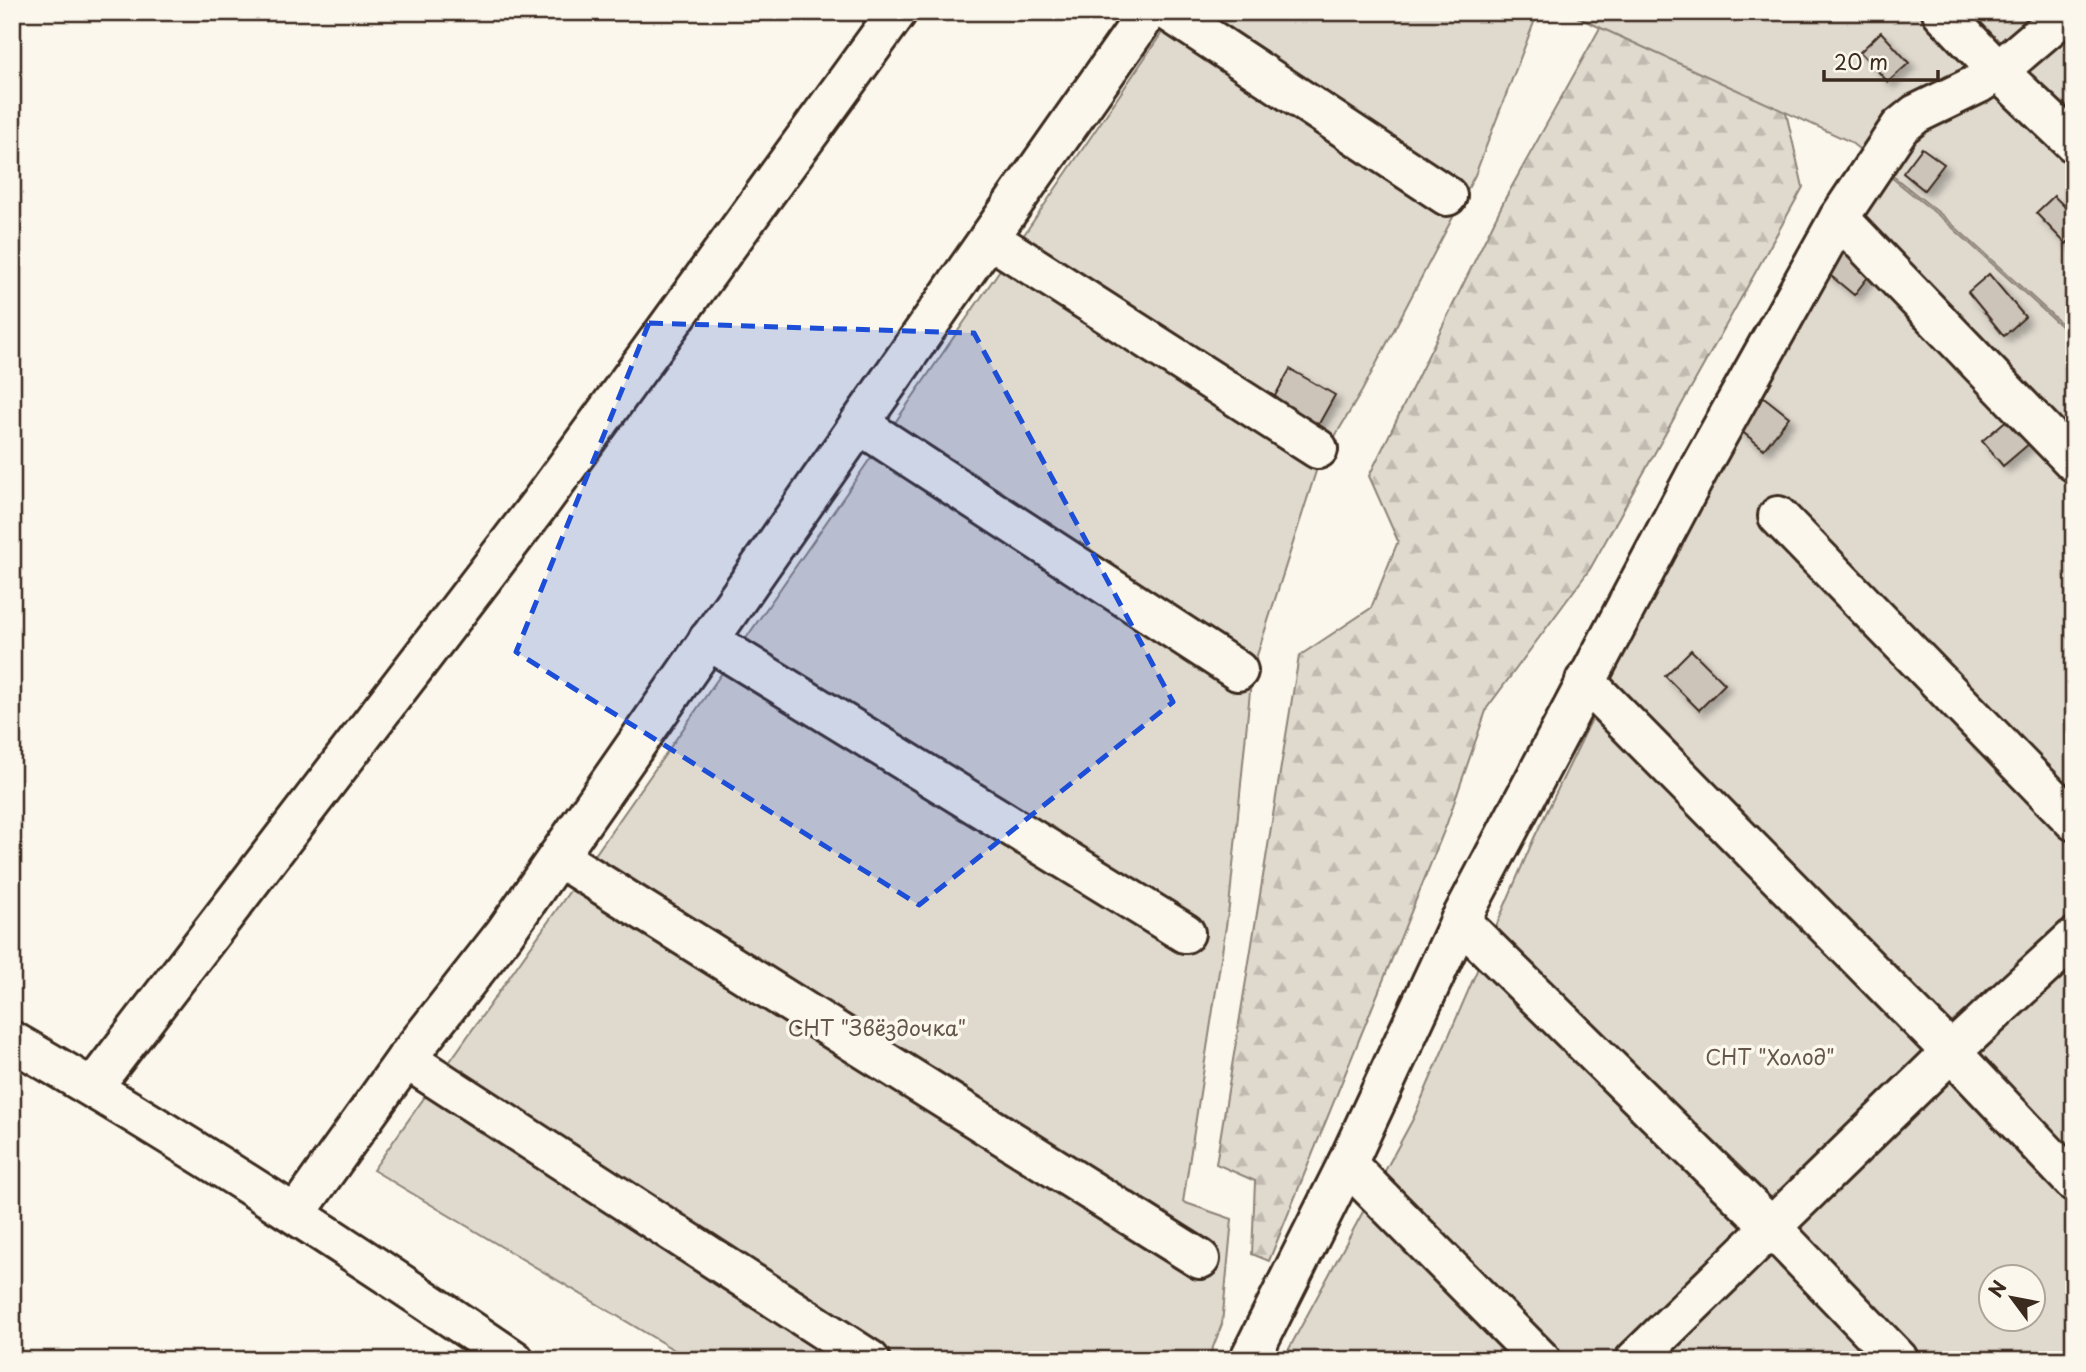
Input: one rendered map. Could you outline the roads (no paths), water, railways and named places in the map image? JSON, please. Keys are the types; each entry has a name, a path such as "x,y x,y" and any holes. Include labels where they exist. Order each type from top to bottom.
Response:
{"street":[{"path":"93,1087 541,502 897,12"},
{"path":"296,1213 406,1059 504,934 1148,12"},
{"path":"1169,12 1447,196"},
{"path":"1941,12 2074,143"},
{"path":"1249,1360 1347,1164 1460,921 1700,467 1839,218 1900,127 1916,114 1978,84 1998,71 2067,12"},
{"path":"1839,218 2074,461"},
{"path":"989,238 1318,449"},
{"path":"859,424 1238,671"},
{"path":"1778,516 2074,821"},
{"path":"708,640 1185,933"},
{"path":"1586,681 1951,1052 2074,1182"},
{"path":"558,857 1200,1259"},
{"path":"1460,921 1772,1227 1899,1360"},
{"path":"1635,1360 1951,1052 2074,938"},
{"path":"12,1041 93,1087 296,1213 470,1347 514,1360"},
{"path":"406,1059 870,1360"},
{"path":"1347,1164 1541,1360"}],"park label":[{"name":"СНТ \"Звёздочка\"","path":"877,1027"},
{"name":"СНТ \"Холод\"","path":"1770,1056"}]}
